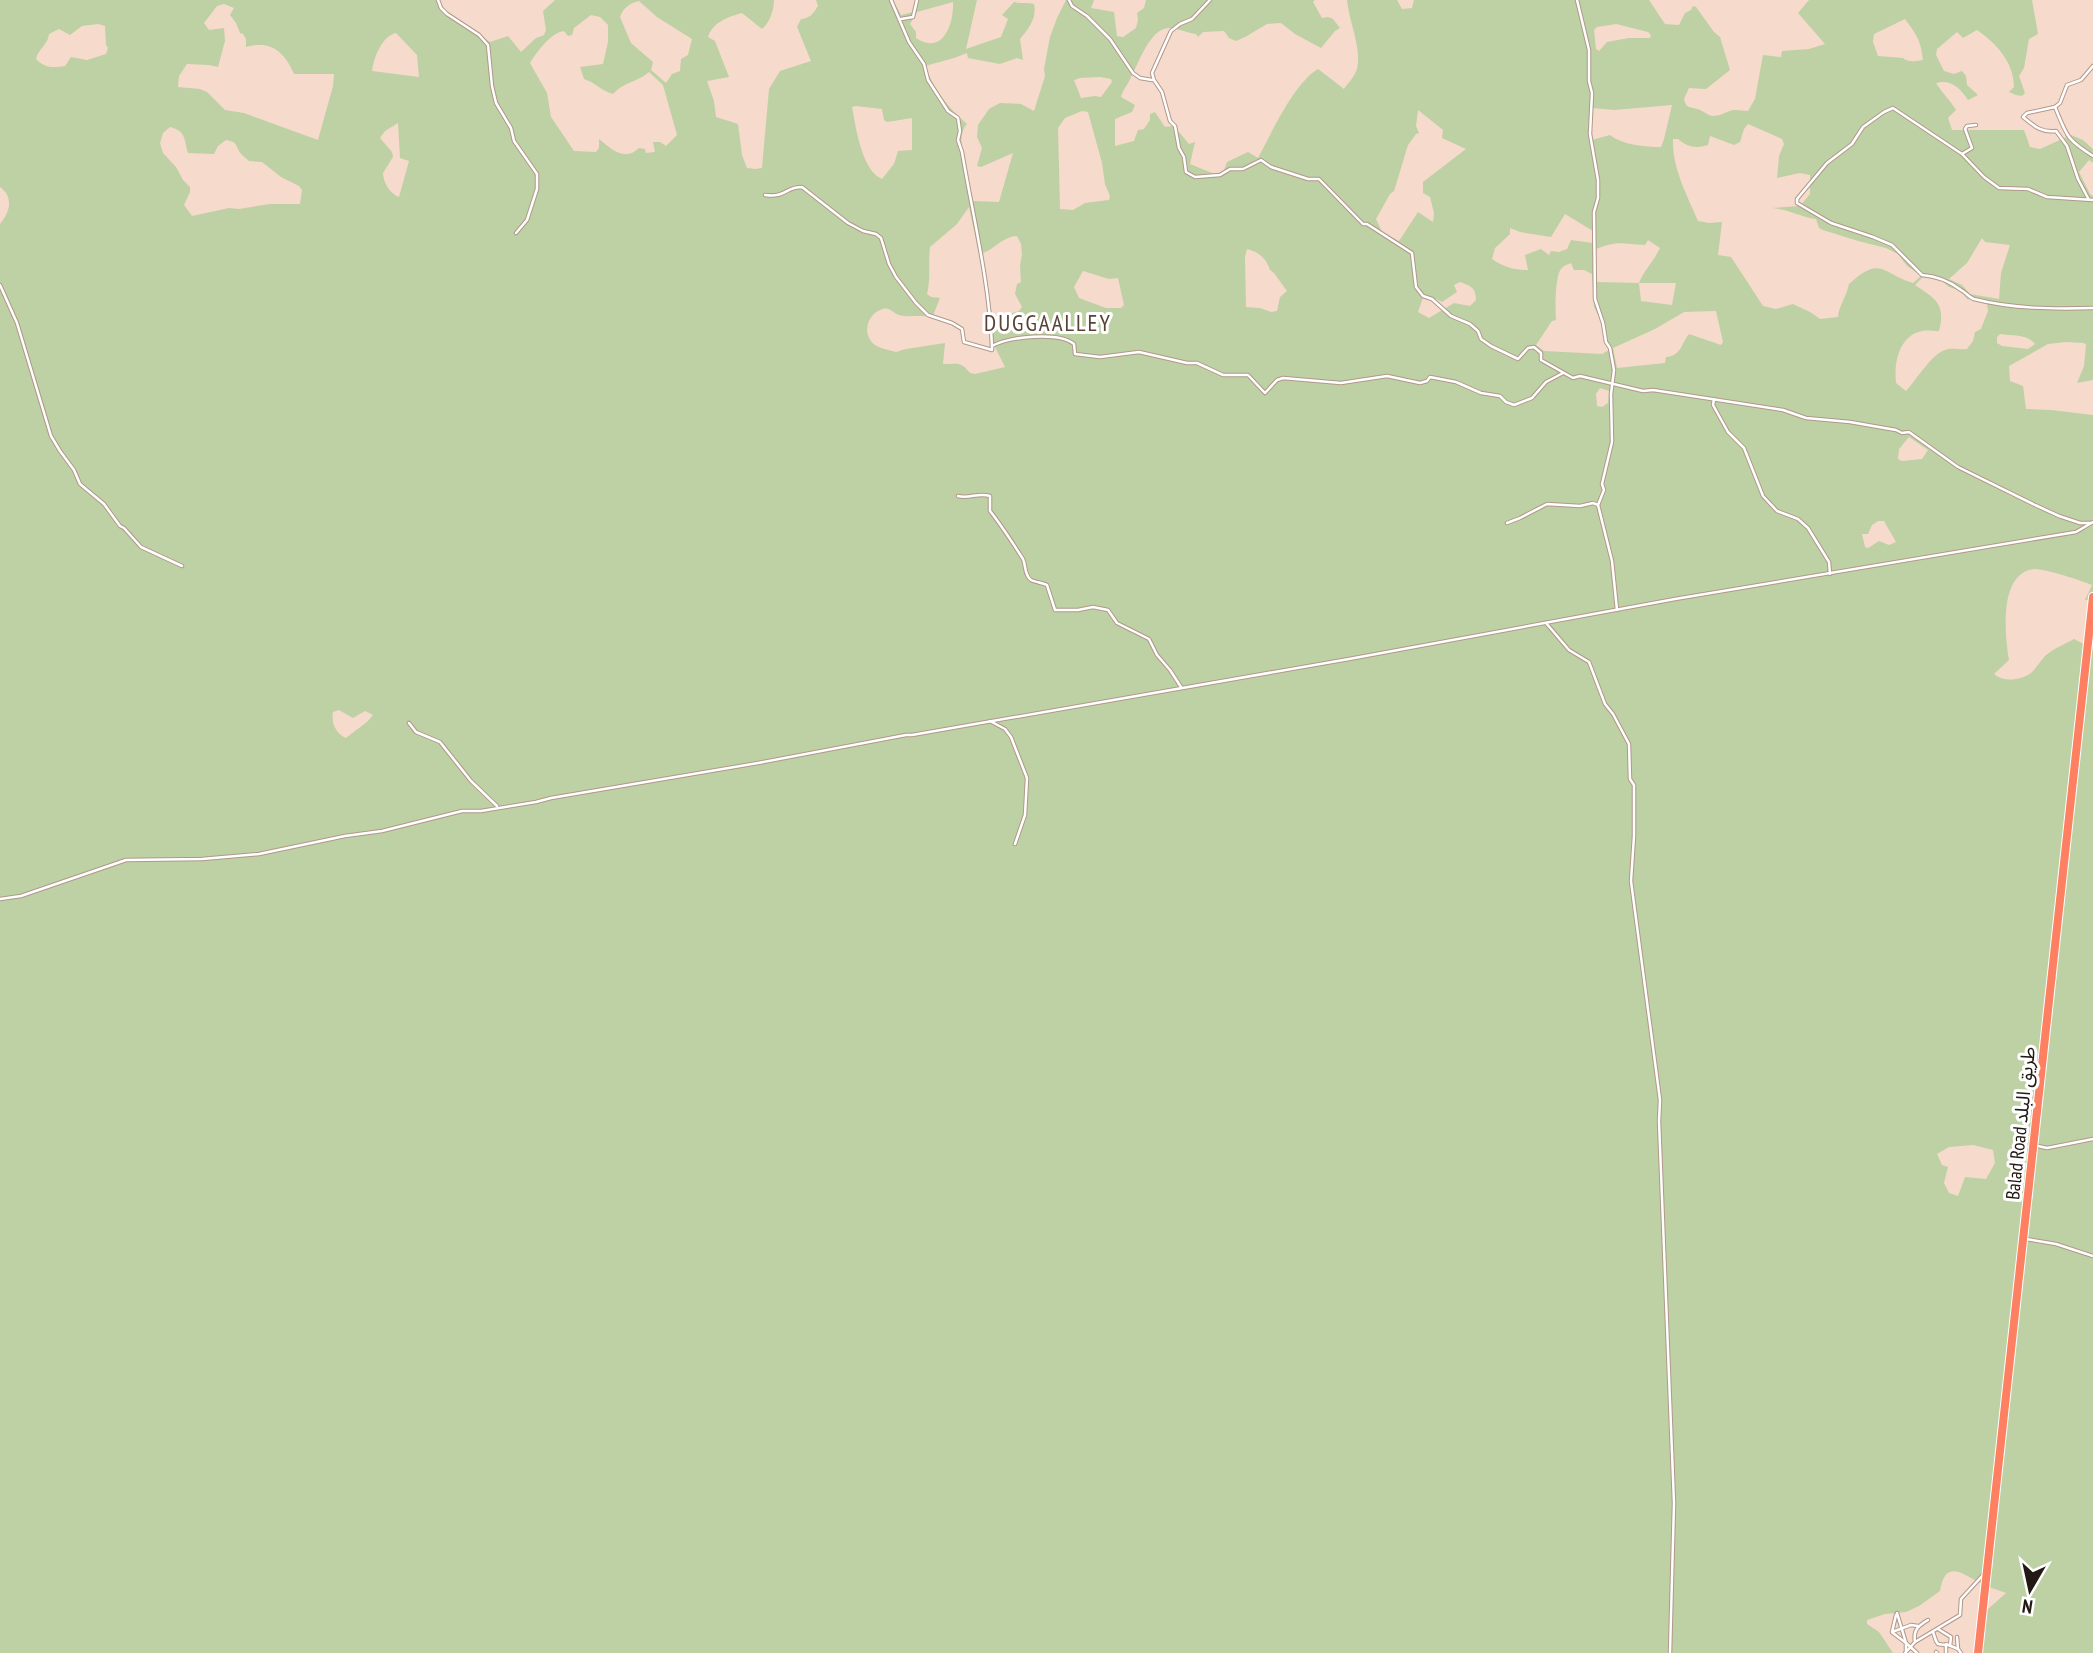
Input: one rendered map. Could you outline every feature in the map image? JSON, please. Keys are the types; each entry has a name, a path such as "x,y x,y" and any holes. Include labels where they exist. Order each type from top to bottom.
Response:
{"highway":[{"name":"Balad Road طريق البلد","path":"1981,1653 2093,597"},
{"name":"Balad Road طريق البلد","path":"2025,1239 2038,1146 2093,642"}],"street":[{"path":"438,0 447,14 479,35 488,45 496,103 509,124 514,141 537,174 537,189 527,220 516,233"},
{"path":"765,195 777,197 793,188 802,187 848,223 876,234 881,238 896,277 927,314 962,329 965,344 992,350 990,310 982,253 958,140 958,118 948,111 928,80 923,64 909,42 891,0"},
{"path":"901,19 913,17 918,0"},
{"path":"1069,0 1072,6 1087,16 1110,40 1133,73 1140,78 1154,80"},
{"path":"1210,0 1192,19 1171,30 1152,73 1162,92 1170,121 1175,126 1186,172 1195,177 1220,175 1230,169 1243,169 1261,160 1271,167 1308,179 1319,179 1363,224 1412,253 1416,287 1423,296 1432,299 1451,316 1470,324 1478,331 1481,339 1491,346 1518,359 1528,348 1534,347 1541,353 1541,360 1573,378 1580,376 1643,391 1654,390 1714,399 1783,410 1806,418 1909,432 1958,467 2059,516 2080,523 2092,523"},
{"path":"1577,0 1590,50 1590,134 1598,180 1598,198 1594,212 1595,299 1606,342 1612,354 1614,370 1611,394 1612,442 1602,484 1604,490 1598,505 1612,562 1617,610"},
{"path":"2091,200 2078,179 2067,146 2056,131 2046,132 2036,128 2023,117 2027,113 2055,107 2060,103 2067,86 2081,80 2093,66"},
{"path":"2055,107 2064,132 2077,146 2093,156"},
{"path":"2091,200 2047,197 2028,189 1999,188 1962,154 1893,108 1863,127 1852,144 1827,163 1797,199 1797,203 1831,223 1892,245 1922,275 1937,276 1962,290 1970,298 2019,307 2093,308"},
{"path":"1962,154 1972,148 1965,129 1967,126 1976,125"},
{"path":"0,285 17,323 51,436 74,470 80,484 104,504 120,526 141,547 182,566"},
{"path":"992,346 1005,339 1016,341 1028,335 1066,338 1074,344 1075,354 1100,357 1139,352 1198,363 1223,375 1248,375 1265,393 1277,380 1283,378 1341,383 1387,376 1420,383 1430,377 1439,378 1481,393 1500,396 1514,405 1532,398 1546,382 1563,373"},
{"path":"1714,399 1713,405 1722,422 1744,448 1763,496 1777,511 1798,519 1808,528 1829,562 1830,573"},
{"path":"958,496 990,496 990,511 1025,562 1028,576 1047,585 1055,610 1094,607 1108,610 1117,623 1149,639 1157,656 1181,687"},
{"path":"1507,523 1546,504 1598,505"},
{"path":"0,899 21,896 126,860 202,859 259,854 382,831 462,811 481,811 536,802 1702,594 2076,533 2092,523"},
{"path":"1546,623 1569,650 1589,662 1605,704 1629,744 1630,779 1634,785 1631,881 1660,1100 1674,1503 1670,1653"},
{"path":"990,721 1005,729 1011,737 1027,778 1025,815 1015,844"},
{"path":"409,723 416,732 440,742 471,781 497,806"},
{"path":"2038,1146 2046,1148 2093,1139"},
{"path":"2025,1239 2056,1244 2093,1256"},
{"path":"1905,1652 1915,1642 1960,1615 1961,1599 1983,1575"},
{"path":"1892,1632 1897,1614 1906,1643 1905,1652"},
{"path":"1915,1642 1913,1635 1919,1626 1928,1620"},
{"path":"1901,1632 1913,1625 1919,1626"},
{"path":"1938,1629 1951,1637"},
{"path":"1933,1631 1938,1644 1948,1645 1959,1651 1959,1637 1955,1634 1951,1637 1948,1645 1946,1653"},
{"path":"1892,1632 1913,1635"},
{"path":"1892,1632 1917,1653"}],"green space":[{"path":"0,0 439,0 445,10 490,42 508,36 521,52 536,38 544,35 546,30 543,11 555,0 774,0 771,16 762,29 742,13 717,24 708,37 715,41 729,77 707,81 716,117 738,124 742,155 747,168 755,169 762,168 769,89 780,71 811,61 797,27 801,19 809,17 818,6 816,0 893,0 901,15 913,12 916,0 977,0 966,49 1001,37 1008,19 1002,15 1014,2 1031,3 1035,9 1033,18 1020,39 1023,60 1017,58 1000,64 968,58 967,53 925,66 942,98 967,124 961,139 973,201 999,202 1013,153 981,167 977,166 982,148 977,137 978,125 989,109 1000,103 1021,104 1034,111 1045,76 1050,37 1066,0 1094,0 1091,8 1114,12 1117,36 1123,37 1136,28 1137,13 1144,8 1146,0 1315,0 1313,2 1322,18 1333,19 1340,28 1321,48 1281,23 1267,24 1236,41 1229,38 1224,31 1203,32 1198,37 1196,34 1168,28 1161,30 1150,41 1121,97 1135,105 1132,112 1115,119 1115,146 1134,141 1138,130 1144,129 1150,120 1150,114 1155,112 1165,127 1173,126 1174,131 1179,132 1189,144 1195,142 1190,164 1212,173 1223,173 1227,162 1248,152 1258,158 1300,85 1318,69 1344,89 1357,69 1358,61 1347,0 1397,0 1402,9 1412,8 1414,0 1649,0 1665,24 1679,25 1685,13 1693,6 1720,37 1730,70 1706,89 1689,88 1684,99 1688,107 1713,116 1732,110 1748,111 1755,99 1763,55 1781,57 1782,51 1809,49 1825,44 1798,13 1809,0 2032,0 2038,34 2029,39 2024,68 2019,76 2025,93 2022,96 2009,92 2014,87 2007,61 1997,47 1977,30 1963,38 1957,32 1937,49 1936,55 1944,71 1954,74 1962,71 1967,85 1978,95 1968,100 1955,86 1946,82 1936,83 1956,110 1948,118 1952,130 2024,130 2030,147 2040,149 2071,135 2083,140 2093,149 2093,163 2089,160 2079,172 2093,196 2093,380 2077,383 2084,366 2084,343 2048,344 2009,366 2010,381 2023,386 2026,409 2093,415 2093,600 2085,600 2092,585 2087,583 2039,569 2022,573 2009,593 2006,636 2009,660 1994,674 2007,679 2027,676 2048,653 2074,639 2093,649 2093,1653 1974,1653 1978,1618 2006,1593 1955,1571 1946,1575 1940,1591 1919,1606 1906,1612 1885,1614 1867,1620 1867,1624 1879,1632 1893,1653 0,1653 0,224 6,215 9,200 0,187","holes":["639,1 657,17 692,39 688,55 681,59 680,71 672,74 666,83 651,70 653,62 631,43 620,17 627,6","953,2 949,28 940,40 925,43 916,38 916,32 910,24 917,12","224,4 234,8 230,15 246,39 246,47 263,45 276,49 286,59 294,74 334,74 318,140 244,113 225,110 207,92 200,89 178,87 179,76 187,64 218,67 225,41 224,28 209,30 204,23 217,6","591,15 600,17 608,25 608,42 603,64 580,67 584,79 605,91 613,94 622,86 649,72 663,85 677,135 666,146 653,142 655,152 646,153 645,149 639,148 629,154 623,154 599,139 596,152 574,151 551,117 547,93 530,63 549,39 564,31 568,36 572,35 574,28","1905,19 1921,47 1923,60 1910,61 1878,56 1873,42 1874,34","98,24 105,26 108,48 106,54 87,60 71,57 65,66 49,67 36,59 49,34 59,29 70,35 82,26","1616,24 1651,35 1650,38 1607,42 1599,51 1596,49 1594,30 1597,27","396,33 417,55 419,77 372,71 379,48 387,38","1100,77 1111,79 1112,82 1101,97 1081,98 1074,80","1672,105 1661,147 1627,143 1610,135 1592,140 1589,115 1592,108 1614,110","852,107 882,109 887,122 912,118 912,150 898,151 894,164 882,179 869,167 858,137","1418,110 1443,130 1442,138 1466,149 1423,182 1423,193 1430,197 1433,222 1418,212 1399,241 1382,232 1376,219 1394,191 1408,145 1419,133 1416,126","1082,111 1088,112 1110,196 1109,200 1085,203 1073,210 1060,209 1058,128 1065,118","398,123 400,158 409,161 399,197 390,190 383,176 393,157 380,138 385,131","1748,124 1782,139 1784,144 1779,156 1777,178 1800,173 1810,175 1810,194 1800,206 1772,208 1816,219 1819,228 1823,230 1886,248 1898,254 1920,277 1913,283 1881,269 1868,270 1849,284 1838,317 1820,319 1793,304 1776,309 1763,306 1731,257 1718,255 1722,222 1698,221 1678,171 1673,139 1700,147 1708,145 1710,136 1734,145 1740,142","170,127 182,133 188,153 214,154 218,146 226,140 233,142 249,161 262,162 281,177 299,186 302,190 300,204 229,208 192,216 184,205 190,187 163,153 160,143 163,133","969,207 980,259 983,260 983,253 1003,240 1017,236 1022,254 1021,282 1017,284 1015,294 1022,307 1019,311 994,319 993,343 1005,367 975,374 961,365 943,364 945,343 896,352 877,346 871,341 867,330 877,311 887,309 903,316 932,318 940,298 927,294 930,247 957,224","1565,214 1593,231 1593,243 1571,240 1567,249 1551,251 1549,255 1541,249 1525,255 1528,270 1518,269 1492,259 1495,248 1510,234 1510,228 1551,237","1982,238 1985,242 2010,245 2001,273 1999,299 1970,294 1962,285 1949,279 1967,263","1648,240 1660,248 1639,283 1596,282 1596,249 1626,243 1645,245","1247,249 1264,259 1287,291 1280,297 1277,311 1246,307","1571,263 1574,270 1584,270 1592,274 1594,307 1609,350 1602,354 1544,351 1536,345 1552,321 1556,320 1559,273","1083,271 1109,279 1118,278 1124,305 1121,308 1106,308 1079,298 1074,287","1923,277 1942,281 1961,291 1967,299 1987,304 1988,311 1981,329 1975,332 1967,349 1940,352 1906,391 1896,383 1899,352 1914,334 1939,331 1941,314 1934,299 1915,285","1460,282 1472,288 1476,300 1470,306 1454,303 1429,318 1418,312 1423,298 1442,302 1457,292 1454,285","1639,283 1676,283 1672,305 1641,301","1716,311 1723,342 1721,345 1689,334 1678,352 1666,357 1665,363 1617,368 1613,348 1684,312","2000,334 2028,338 2035,344 2028,349 2002,346 1997,343 1997,337","1600,388 1609,391 1608,403 1602,407 1597,406 1596,394","1909,437 1928,450 1922,459 1898,459 1899,449","1884,521 1896,542 1889,545 1879,541 1868,548 1865,547 1862,534 1868,534 1872,525","339,710 353,718 365,711 373,715 346,738 339,734 334,724 333,712","1973,1145 1993,1150 1995,1163 1986,1179 1965,1177 1958,1196 1949,1193 1944,1183 1948,1167 1942,1165 1937,1154 1949,1147"]}],"district":[{"name":"DUGGAALLEY","path":"1048,323"}]}
